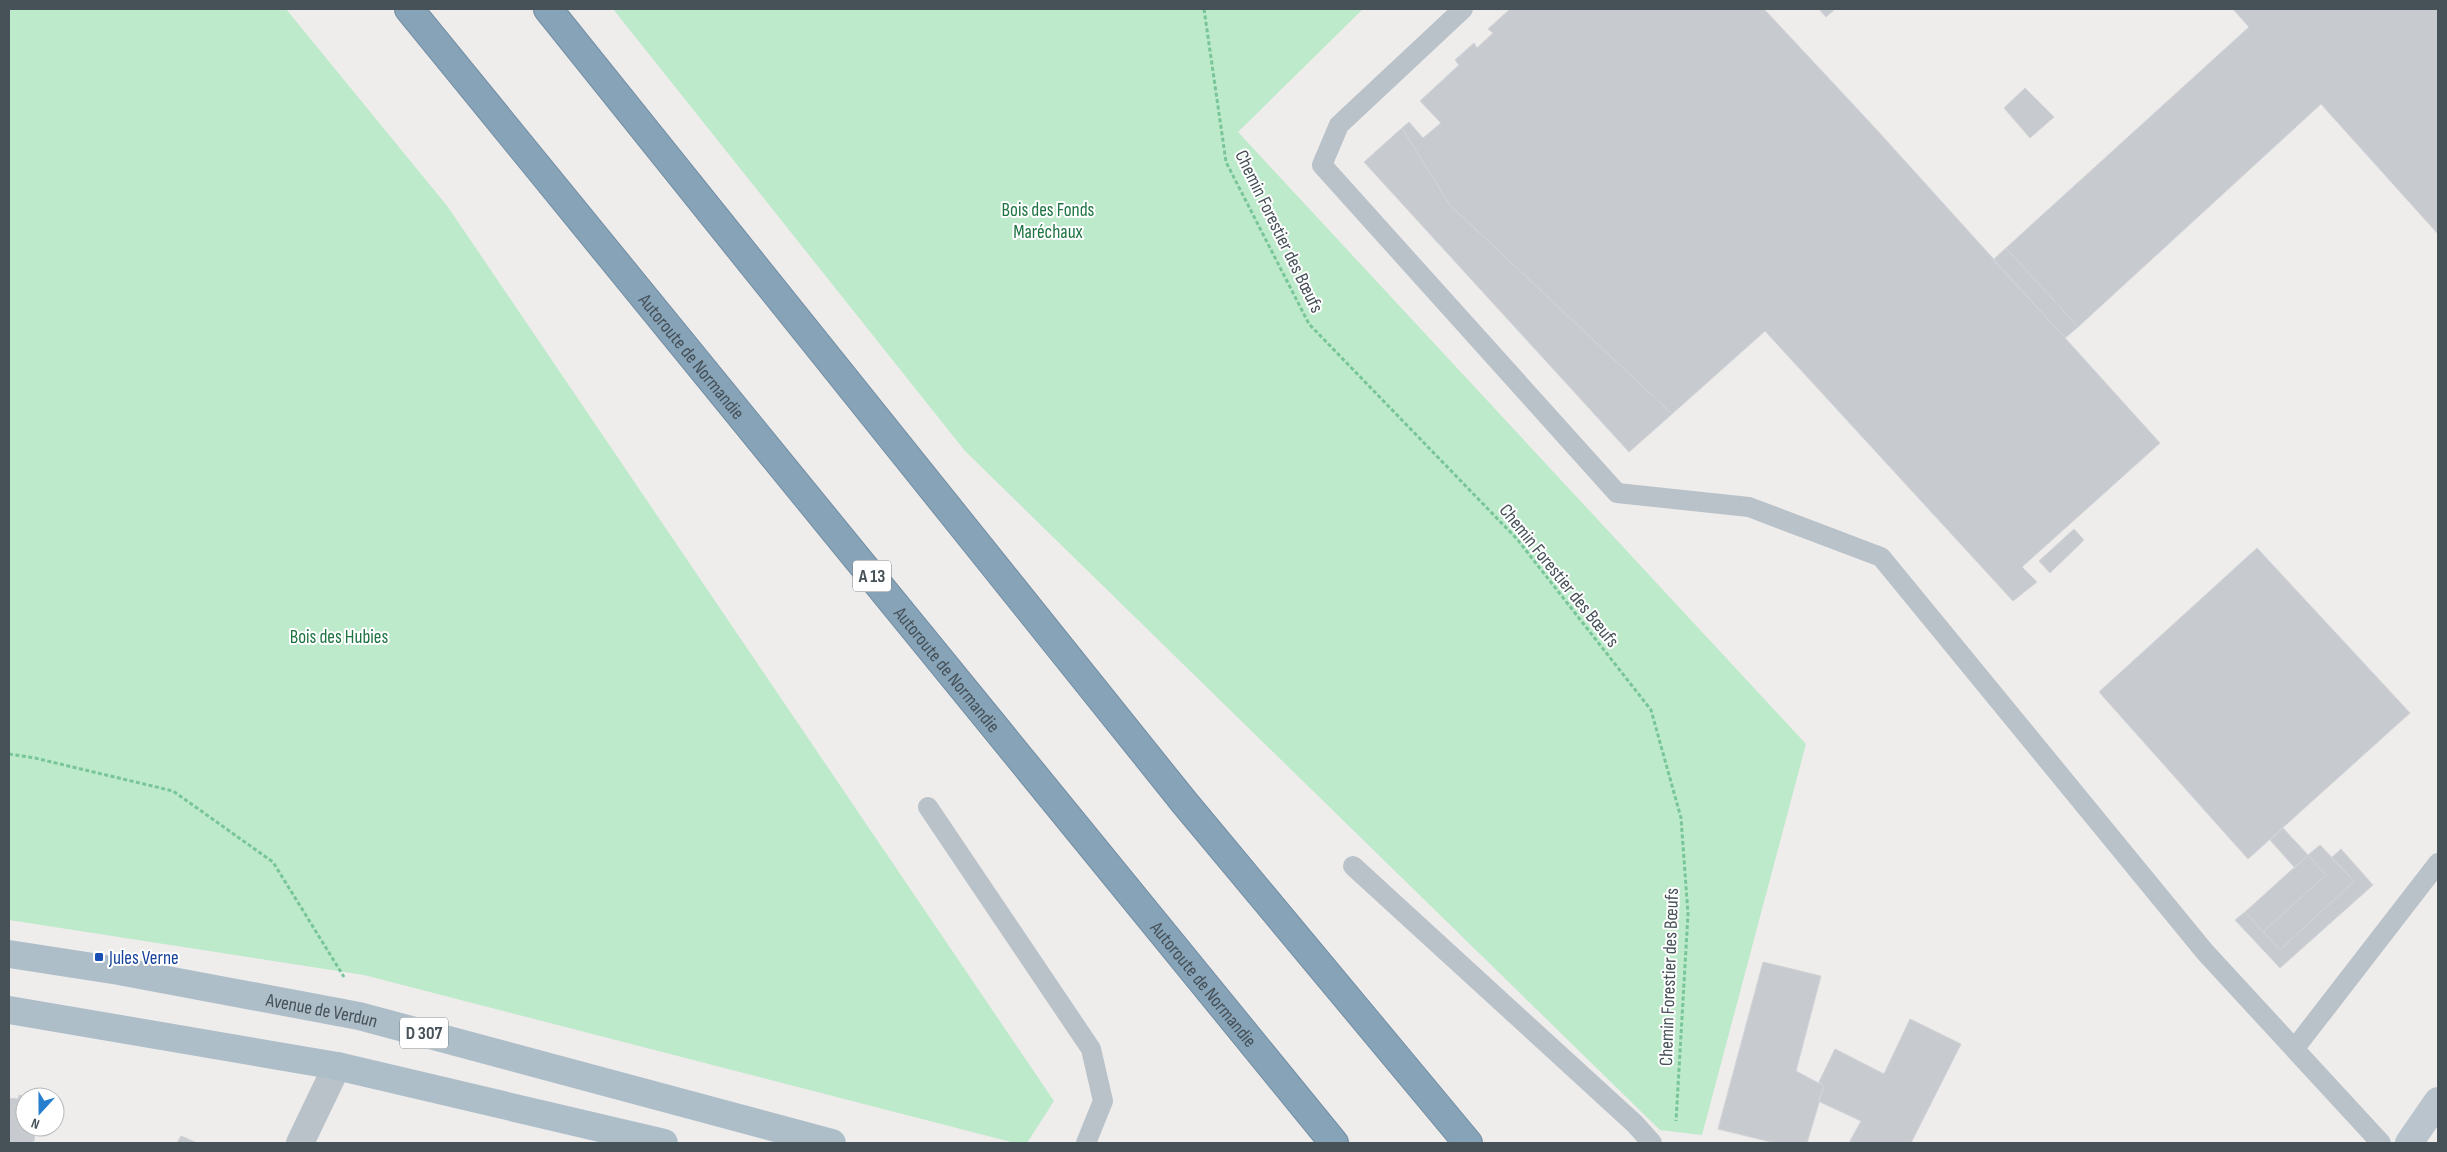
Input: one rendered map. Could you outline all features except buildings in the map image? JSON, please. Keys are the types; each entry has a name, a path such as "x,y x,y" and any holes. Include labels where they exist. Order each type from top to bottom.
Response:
{"highway":[{"name":"Autoroute de Normandie","path":"410,9 1334,1143"},
{"path":"548,9 1184,802 1468,1143"}],"main road":[{"name":"Avenue de Verdun","path":"9,954 129,973 359,1016 832,1143"},
{"path":"9,1010 337,1066 664,1143"},
{"path":"2409,1143 2438,1101"}],"street":[{"path":"300,1143 337,1066"}],"lane":[{"path":"1463,9 1339,125 1322,165 1616,493 1749,507 1881,556 2205,952 2381,1143"},
{"path":"928,808 1091,1049 1103,1101 1086,1143"},
{"path":"2295,1048 2438,863"},
{"path":"1354,866 1627,1117 1652,1143"}],"path":[{"name":"Chemin Forestier des Bœufs","path":"1204,9 1226,162 1309,324 1517,539 1651,710 1681,818 1688,914 1676,1123"},
{"path":"9,754 35,758 173,791 273,862 348,984"}],"green space":[{"name":"Bois des Hubies","path":"9,9 286,9 448,207 1054,1101 1027,1143 1015,1143 364,975 9,920"},
{"name":"Bois des Fonds Maréchaux","path":"613,9 1363,9 1238,132 1806,744 1702,1135 1660,1130 965,451"}],"place":[{"name":"Jules Verne","path":"99,957"}]}
